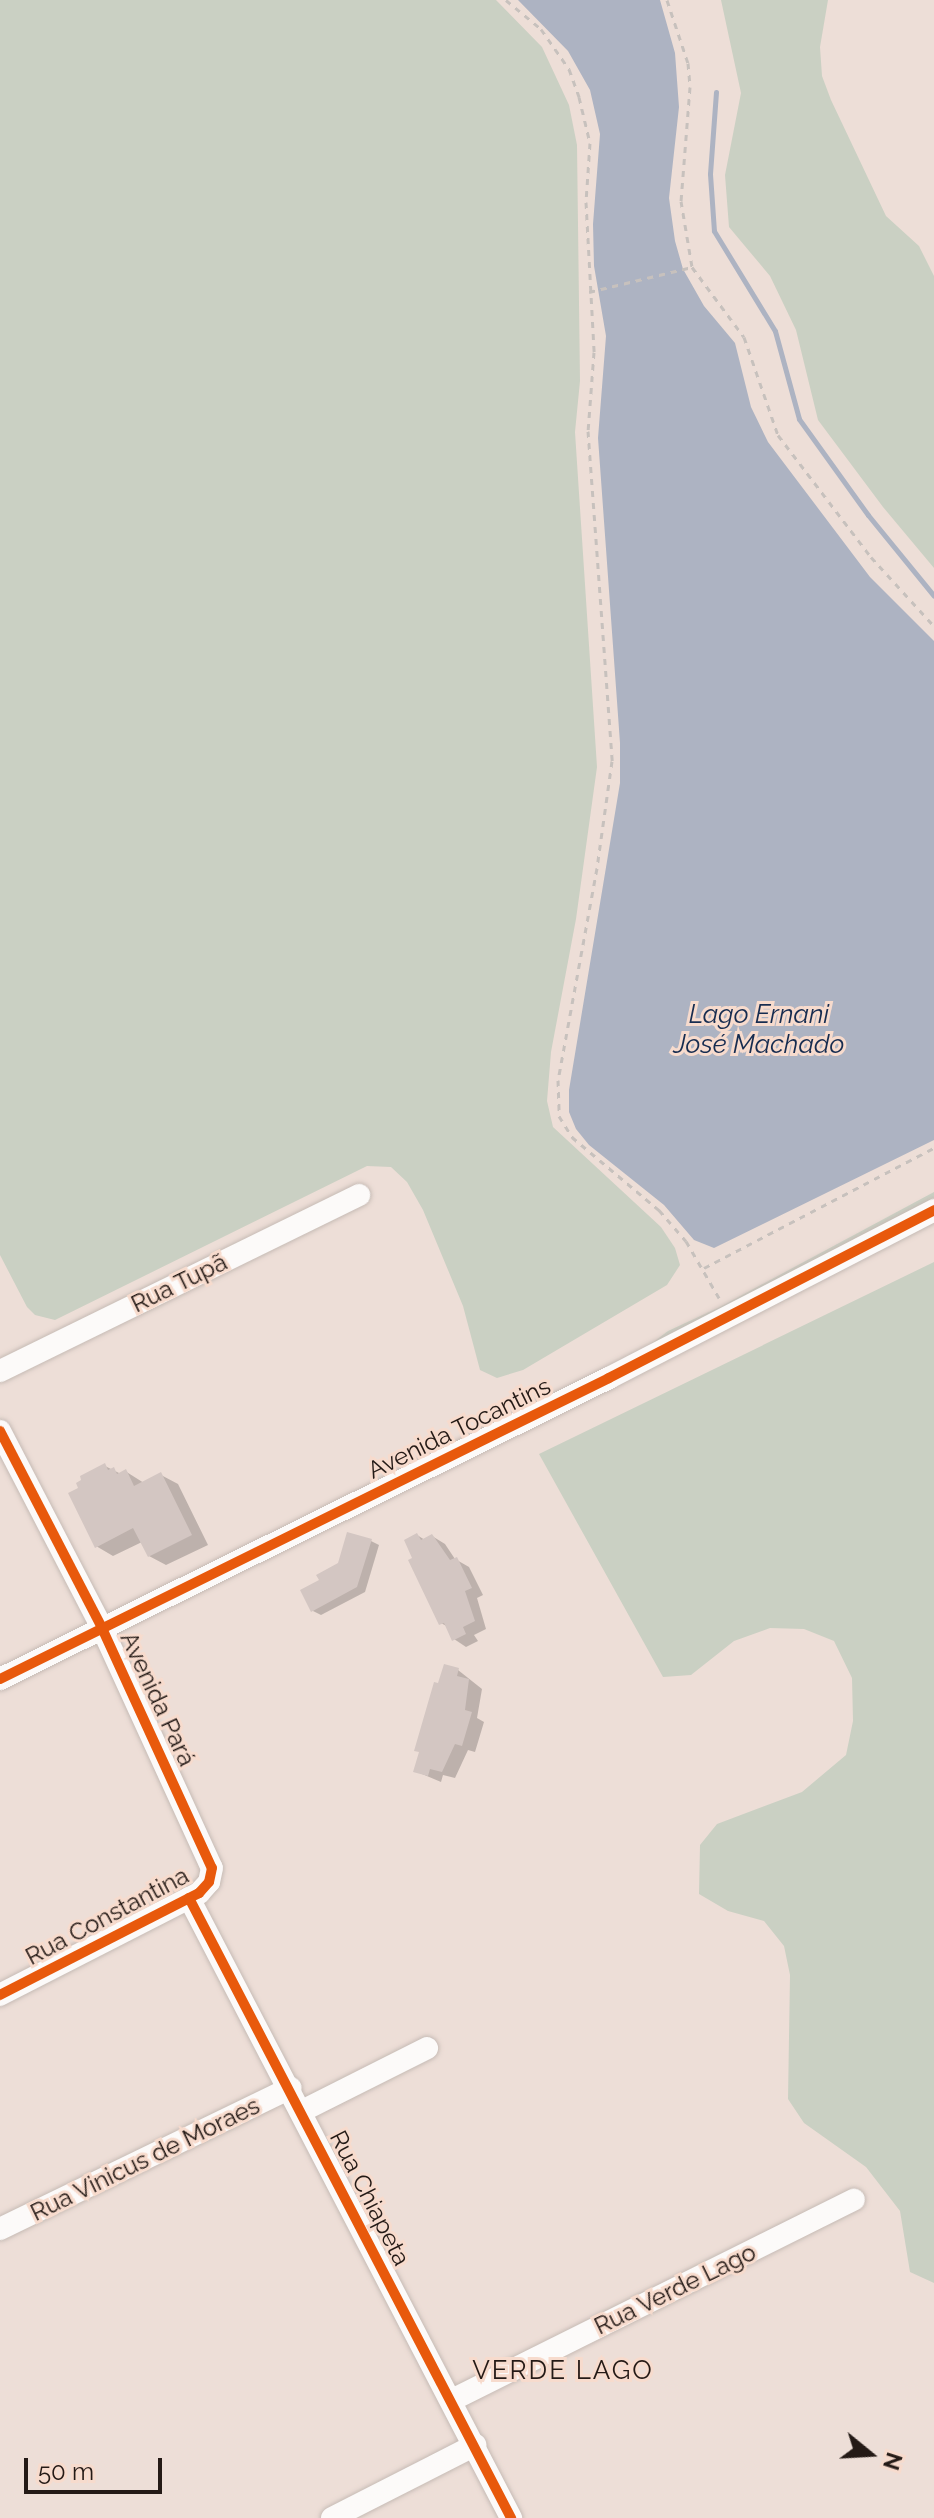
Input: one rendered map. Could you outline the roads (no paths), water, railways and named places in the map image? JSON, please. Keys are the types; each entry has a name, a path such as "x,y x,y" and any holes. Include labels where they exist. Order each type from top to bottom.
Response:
{"street":[{"name":"Rua Tupã","path":"0,1371 359,1195"},
{"name":"Avenida Tocantins","path":"0,1679 101,1626 730,1316 934,1210"},
{"name":"Avenida Pará","path":"0,1431 101,1626 210,1858"},
{"name":"Rua Constantina","path":"0,1995 189,1898 209,1882 210,1858"},
{"name":"Rua Chiapeta","path":"189,1898 291,2088 511,2518"},
{"path":"302,2111 427,2048"},
{"name":"Rua Vinicus de Moraes","path":"0,2229 291,2088"},
{"name":"Rua Verde Lago","path":"452,2400 854,2200"},
{"path":"332,2518 475,2445"}],"water":[{"name":"Lago Ernani José Machado","path":"518,0 660,0 675,53 679,107 669,198 675,241 683,269 704,306 735,343 751,407 768,442 870,577 934,641 934,1140 714,1248 694,1240 664,1205 589,1145 576,1129 569,1112 569,1090 620,783 620,743 598,438 606,336 594,266 593,224 600,134 590,90 568,51"}],"waterway":[{"path":"716,92 710,174 714,231 775,331 799,419 868,515 934,596"}],"district":[{"name":"VERDE LAGO","path":"563,2371"}]}
